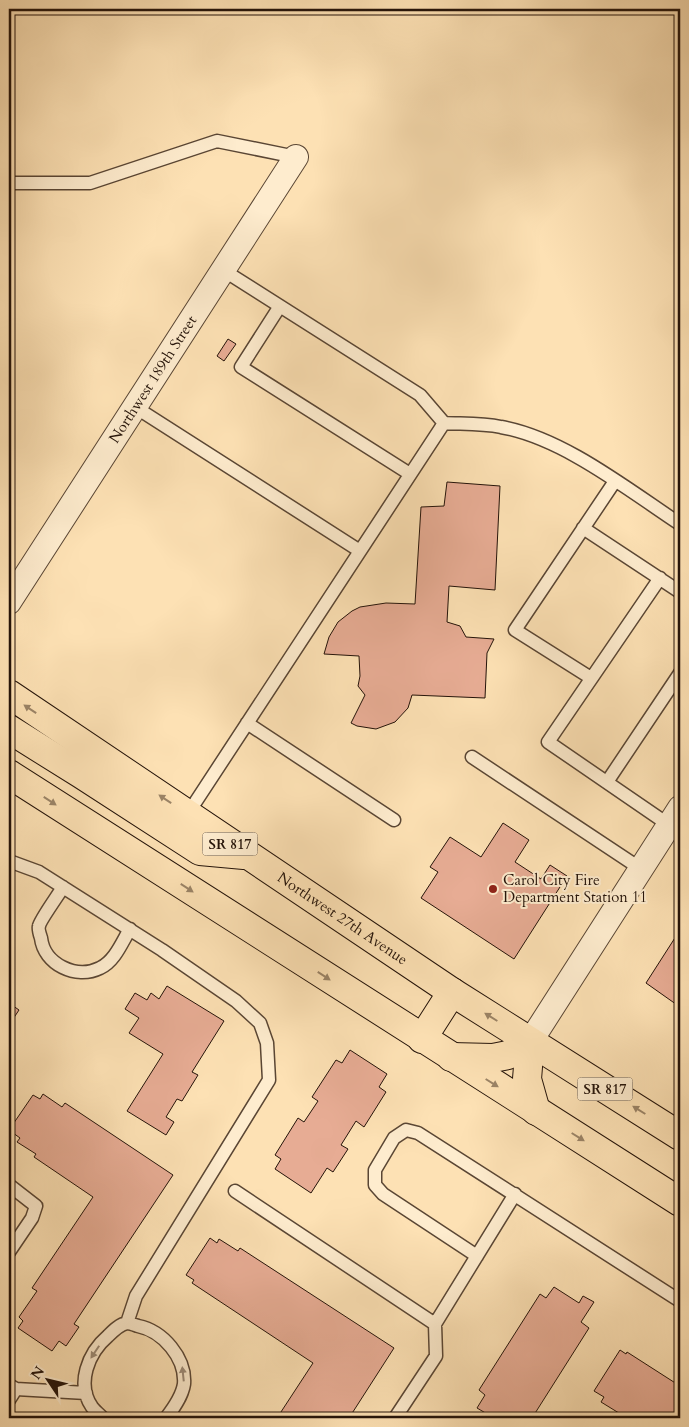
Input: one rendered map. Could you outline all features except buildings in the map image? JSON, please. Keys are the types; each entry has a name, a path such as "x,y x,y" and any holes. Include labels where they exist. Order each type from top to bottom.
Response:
{"main road":[{"name":"Northwest 27th Avenue","path":"9,694 452,992 680,1136"},
{"path":"9,730 200,851 248,855"},
{"path":"9,774 680,1202"},
{"path":"422,1039 452,992"},
{"path":"451,1057 493,1058 508,1055 530,1042"},
{"path":"530,1042 527,1079 536,1111"}],"street":[{"name":"Northwest 189th Street","path":"9,602 296,157"},
{"path":"530,1042 675,816"}],"lane":[{"path":"9,183 90,183 217,141 296,157"},
{"path":"223,270 420,395 444,423 500,426 544,439 585,461 680,524"},
{"path":"280,306 241,367 410,474"},
{"path":"135,407 360,551"},
{"path":"187,815 444,423"},
{"path":"591,678 515,630 615,482"},
{"path":"584,528 680,592"},
{"path":"660,578 548,742 607,782 675,816"},
{"path":"607,782 680,673"},
{"path":"247,723 394,820"},
{"path":"472,758 641,869"},
{"path":"9,861 39,872 130,929 236,1001 260,1023 267,1043 268,1080 136,1296 127,1323"},
{"path":"63,887 39,926 42,946 53,961 65,969 81,972 100,968 114,956 130,929"},
{"path":"477,1256 383,1194 375,1185 375,1170 394,1138 406,1130 418,1133 680,1301"},
{"path":"9,1185 36,1206 32,1218 9,1252"},
{"path":"235,1191 435,1324"},
{"path":"395,1418 436,1356 435,1324 515,1194"},
{"path":"103,1418 92,1407 86,1393 87,1364 95,1350 116,1329 127,1323 146,1327 162,1337 173,1349 182,1366 184,1385 176,1403 166,1418"},
{"path":"11,1391 86,1393"}],"place":[{"name":"Carol City Fire Department Station 11","path":"493,889"}]}
